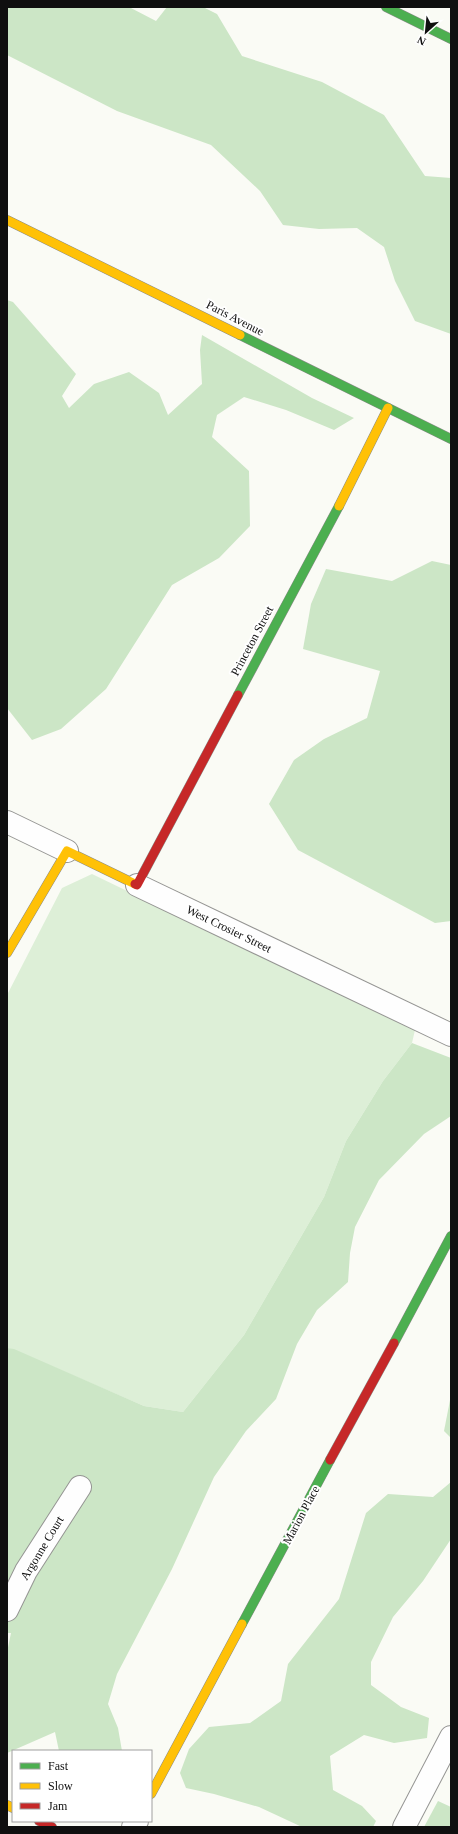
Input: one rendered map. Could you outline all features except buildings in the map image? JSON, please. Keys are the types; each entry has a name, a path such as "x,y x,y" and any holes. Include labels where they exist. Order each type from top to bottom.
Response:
{"street":[{"path":"386,7 451,38"},
{"name":"Paris Avenue","path":"7,220 451,439"},
{"name":"Princeton Street","path":"137,884 350,485 388,408"},
{"name":"West Crosier Street","path":"7,822 451,1035"},
{"path":"7,953 67,851"},
{"name":"Marion Place","path":"152,1792 451,1236"},
{"name":"Argonne Court","path":"7,1610 26,1571 80,1487"},
{"path":"404,1827 451,1737"},
{"path":"41,1822 52,1827"}],"green space":[{"path":"7,7 129,7 156,21 167,7 203,7 217,14 242,56 322,82 384,115 425,176 451,178 451,334 415,321 395,281 384,247 357,228 319,229 283,225 260,191 211,145 117,111 7,55"},
{"path":"7,300 13,302 76,374 62,396 69,408 94,384 129,372 159,393 168,415 202,384 200,350 202,335 312,398 354,418 334,430 286,410 244,397 217,415 212,437 249,471 250,526 219,558 172,585 106,689 61,729 32,740 7,708"},
{"path":"432,561 451,565 451,921 435,923 298,850 269,804 294,760 324,739 367,718 380,671 303,649 311,604 326,569 392,581"},
{"path":"92,874 415,1030 412,1043 383,1081 346,1141 324,1197 244,1335 183,1412 144,1406 7,1348 7,995 62,888"},
{"path":"412,1043 451,1058 451,1116 424,1134 379,1180 355,1227 350,1253 348,1282 317,1310 297,1344 276,1399 246,1431 214,1477 172,1569 117,1674 108,1704 118,1728 122,1750 59,1750 55,1732 7,1753 7,1652 11,1633 7,1633 7,1348 14,1349 144,1406 183,1412 244,1335 324,1197 346,1141 383,1081"},
{"path":"451,1395 451,1438 444,1431"},
{"path":"451,1482 451,1539 423,1581 393,1617 371,1662 371,1685 401,1707 429,1718 427,1738 394,1743 364,1735 330,1756 333,1790 362,1806 376,1821 373,1827 302,1827 259,1807 214,1794 186,1788 180,1773 189,1749 209,1727 250,1723 281,1701 288,1664 339,1599 366,1513 388,1494 433,1497"},
{"path":"438,1801 451,1807 451,1827 424,1827"}],"traffic: fast":[{"path":"386,7 451,39"},
{"path":"240,335 451,439"},
{"path":"238,695 339,506"},
{"path":"394,1343 451,1236"},
{"path":"242,1624 330,1460"}],"traffic: slow":[{"path":"7,220 240,335"},
{"path":"339,506 388,408"},
{"path":"7,953 67,851 135,884"},
{"path":"152,1792 242,1624"},
{"path":"7,1805 12,1808"}],"traffic: jam":[{"path":"135,884 137,885 238,695"},
{"path":"330,1460 394,1343"},
{"path":"41,1822 52,1827"}]}
